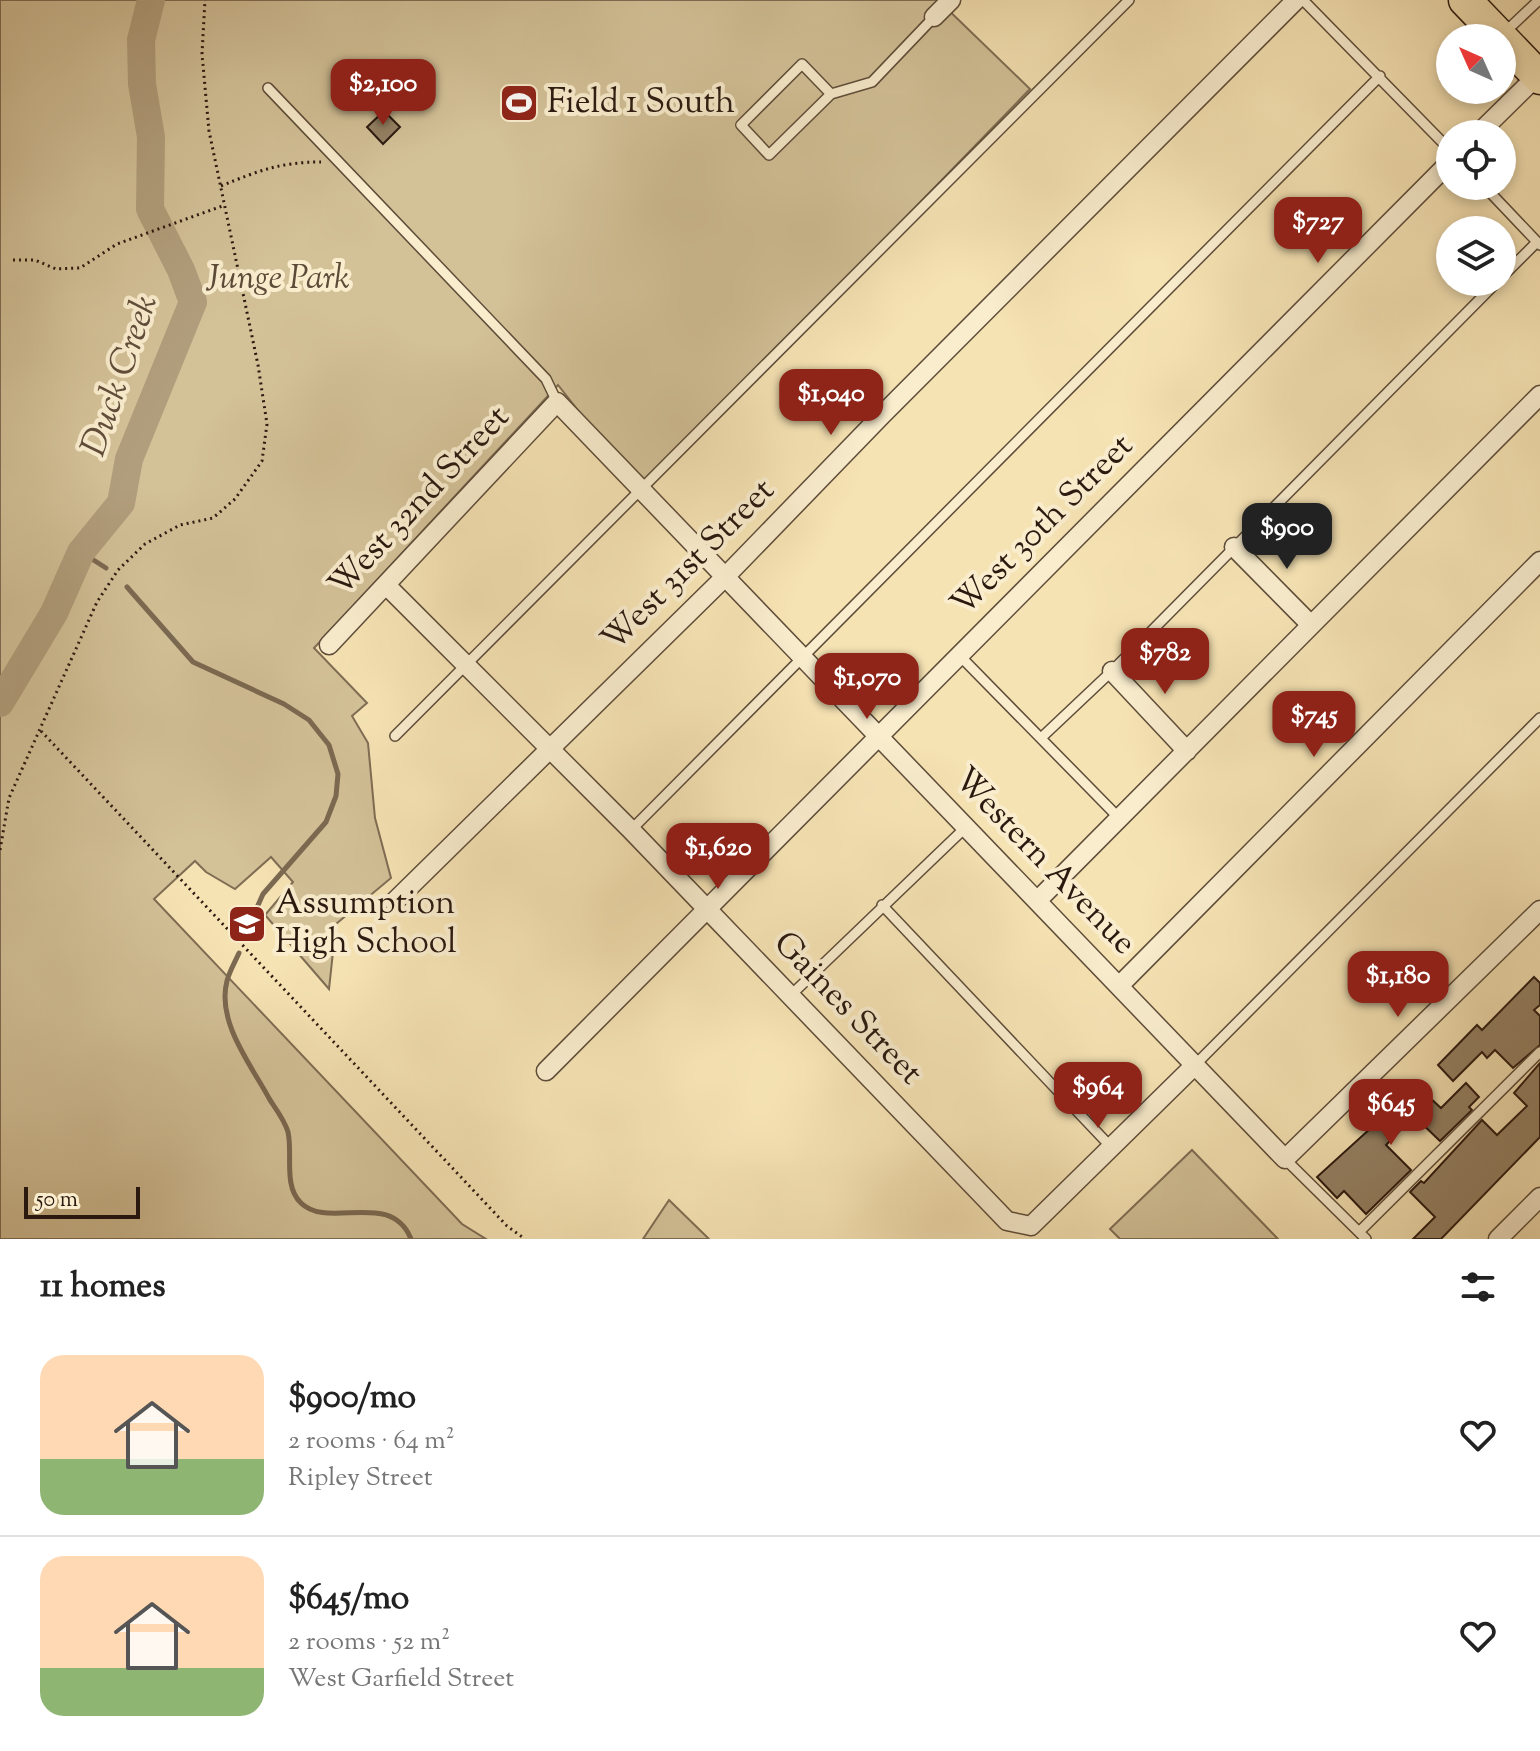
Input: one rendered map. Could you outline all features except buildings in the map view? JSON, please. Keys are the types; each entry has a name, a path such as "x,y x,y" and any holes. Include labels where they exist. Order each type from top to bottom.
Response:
{"highway":[{"path":"1465,0 1489,24"},
{"path":"1516,52 1539,76"}],"street":[{"path":"934,17 951,0"},
{"name":"West 31st Street","path":"394,902 725,577 1296,0"},
{"path":"1493,120 1539,76"},
{"name":"West 30th Street","path":"546,1071 1436,176"},
{"path":"1037,901 1540,395"},
{"name":"Western Avenue","path":"557,402 1285,1159"},
{"name":"West 32nd Street","path":"329,645 557,402"},
{"path":"1234,547 1310,624"},
{"path":"1119,986 1540,561"},
{"name":"Gaines Street","path":"387,586 631,830 1007,1221 1031,1226 1111,1147"},
{"path":"1112,671 1187,751"},
{"path":"1285,1159 1536,921"},
{"path":"1111,1147 1195,1065"},
{"path":"1506,1236 1540,1197"}],"lane":[{"path":"395,736 1129,0"},
{"path":"1303,0 1436,135"},
{"path":"1514,24 1539,0"},
{"path":"831,94 802,64 741,125 769,155 831,94 872,82 934,17"},
{"path":"631,830 1380,76"},
{"path":"268,88 546,379 557,402"},
{"path":"1497,200 1538,243 1516,264"},
{"path":"1041,738 1112,671 1483,296"},
{"path":"960,656 1120,819"},
{"path":"1195,1065 1540,718"},
{"path":"790,996 966,827"},
{"path":"882,905 1111,1147"},
{"path":"1285,1159 1362,1236 1540,1052"}],"path":[{"path":"0,850 9,798 97,602 118,570 145,544 180,525 213,518 235,499 262,461 267,424 249,313 209,131 202,54 205,0"},
{"path":"221,186 264,167 292,162 339,162"},
{"path":"13,260 35,260 56,269 80,268 97,255 134,237 225,205"},
{"path":"41,731 507,1226 525,1239"}],"green space":[{"name":"Junge Park","path":"0,0 938,0 1030,89 641,490 558,385 314,648 367,703 352,716 368,743 375,818 391,878 336,924 329,989 265,915 293,882 271,857 235,889 206,872 195,861 154,899 462,1224 486,1239 0,1239"},
{"path":"1192,1150 1278,1239 1120,1239 1110,1229"},
{"path":"669,1200 709,1239 643,1239"}],"waterway":[{"name":"Duck Creek","path":"0,703 54,613 81,552 121,503 129,459 193,302 181,270 150,209 151,137 142,84 141,40 151,0"},
{"path":"81,552 106,568"},
{"path":"127,587 193,662 284,704 309,720 329,745 338,774 336,796 326,822 263,894 250,923"},
{"path":"239,953 227,981 227,1012 238,1043 287,1128 290,1179 295,1196 313,1210 327,1213 389,1216 402,1224 411,1239"}],"place":[{"name":"Field 1 South","path":"519,103"},
{"name":"Assumption High School","path":"247,924"}]}
